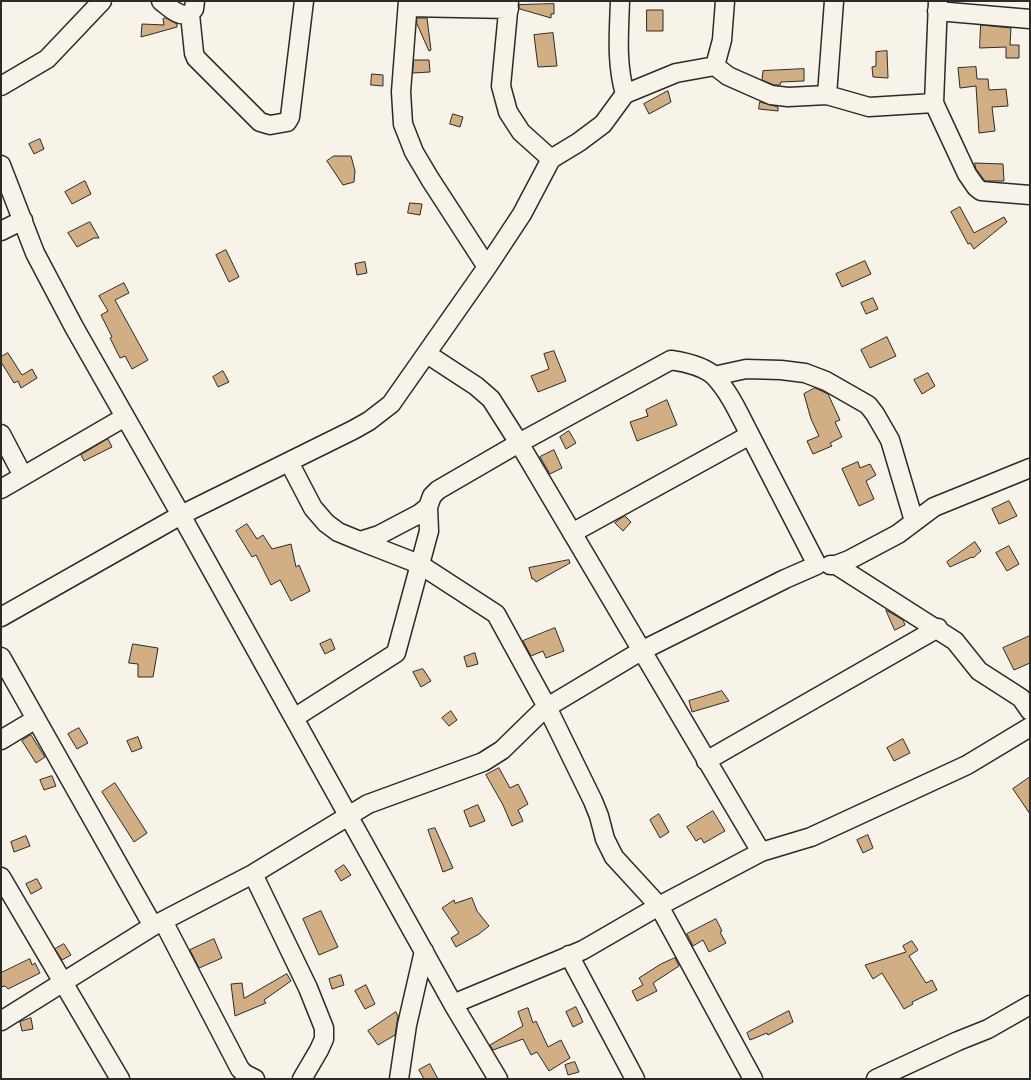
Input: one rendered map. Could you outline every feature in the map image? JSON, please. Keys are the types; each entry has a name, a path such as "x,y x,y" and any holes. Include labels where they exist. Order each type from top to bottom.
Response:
{"street":[{"path":"1,86 47,59 102,1"},
{"path":"161,1 184,16 192,8"},
{"path":"192,8 194,53 196,58 260,122 270,125 287,122 290,116 304,1"},
{"path":"620,1 618,57 620,78 625,94"},
{"path":"715,66 722,40 725,1"},
{"path":"826,95 834,1"},
{"path":"487,267 430,180 414,152 403,124 401,92 408,4 509,5 501,86 508,112 521,132 552,159"},
{"path":"1030,19 938,6 934,103 967,174 976,188 981,191 1030,194"},
{"path":"1,617 182,515 353,430 384,410 391,404 487,267 522,214 552,159 603,124 625,94 676,73 715,66 728,76 771,95 788,98 826,95 869,107 934,103"},
{"path":"1,165 35,253 74,327 182,515 453,1004 498,1079"},
{"path":"1,231 22,220"},
{"path":"427,354 476,386 491,400 761,852"},
{"path":"294,718 396,653 429,531 428,507 432,496 438,490 518,443 671,360 680,361 706,370 714,376 734,405 816,565"},
{"path":"714,376 746,368 805,373 826,381 868,405 890,440 914,521"},
{"path":"1,489 125,417"},
{"path":"1,434 23,476"},
{"path":"572,533 750,435"},
{"path":"289,462 313,508 326,524 338,532 419,564 496,614 547,707 594,801 605,838 614,857 659,906 753,1079"},
{"path":"1,1020 158,923 253,874 368,804 482,762 502,750 547,707 641,651 816,565 836,565 857,556 898,534 934,507 1030,468"},
{"path":"360,541 379,535 411,519 428,507"},
{"path":"836,565 938,628 955,641 979,671 1021,698 1030,711"},
{"path":"706,761 938,628"},
{"path":"1,657 158,923 240,1069 255,1079"},
{"path":"1,740 36,719"},
{"path":"453,1004 583,950 659,906 761,852 811,837 869,812 967,765 1030,727"},
{"path":"253,874 308,988 324,1028 324,1039 302,1079"},
{"path":"3,886 64,982 116,1078"},
{"path":"400,1079 407,1025 424,951"},
{"path":"570,955 635,1079"},
{"path":"876,1079 988,1029 1030,1005"}],"building":[{"path":"554,4 554,14 551,14 551,18 520,9 519,7 519,5"},
{"path":"647,10 663,10 663,31 647,31"},
{"path":"166,18 177,24 177,27 141,37 142,24 164,25 163,19"},
{"path":"417,18 427,18 431,50 429,51 417,24"},
{"path":"981,25 1011,28 1010,45 1019,45 1019,58 1006,58 1006,47 980,48"},
{"path":"553,33 557,66 538,67 534,35"},
{"path":"887,51 888,78 873,77 872,67 876,66 876,52"},
{"path":"414,60 429,60 430,72 413,73"},
{"path":"976,67 977,79 988,79 989,90 1006,89 1008,106 992,107 995,131 979,133 976,86 960,88 958,68"},
{"path":"804,69 804,81 781,82 780,85 774,85 762,80 763,71"},
{"path":"372,74 383,75 383,86 371,85"},
{"path":"668,91 671,102 649,114 644,104"},
{"path":"760,102 778,107 778,111 759,109"},
{"path":"453,114 463,117 460,127 450,124"},
{"path":"40,139 44,149 34,154 29,144"},
{"path":"334,156 351,156 355,171 354,182 343,185 327,161"},
{"path":"975,163 1003,164 1004,181 985,181 976,169"},
{"path":"85,181 91,194 72,204 65,192"},
{"path":"410,203 422,204 420,215 408,213"},
{"path":"960,207 974,233 1004,217 1007,222 974,249 970,243 968,244 951,212"},
{"path":"90,222 99,238 94,238 77,247 68,233"},
{"path":"226,250 239,277 229,282 216,255"},
{"path":"865,261 871,274 842,287 836,274"},
{"path":"365,262 367,273 357,275 355,264"},
{"path":"124,283 129,293 115,300 148,360 132,369 125,356 120,358 110,338 112,337 101,315 108,311 99,296"},
{"path":"873,298 878,309 866,314 861,303"},
{"path":"887,337 896,356 870,368 861,350"},
{"path":"554,351 566,381 538,392 531,376 549,369 544,354"},
{"path":"8,353 22,375 32,369 37,378 21,388 18,381 14,383 1,362 1,357"},
{"path":"223,371 229,382 218,387 213,377"},
{"path":"928,373 935,386 922,394 914,380"},
{"path":"815,388 828,394 840,420 835,422 842,437 830,443 832,446 813,454 807,441 819,436 811,419 804,394"},
{"path":"667,400 677,425 637,441 630,422 648,416 646,410"},
{"path":"569,431 576,443 566,449 560,437"},
{"path":"108,439 112,447 84,461 81,455"},
{"path":"554,450 562,468 550,474 540,457"},
{"path":"858,462 860,468 870,464 876,475 866,481 874,499 859,506 842,469"},
{"path":"1009,501 1017,516 999,524 992,509"},
{"path":"625,516 631,522 623,531 615,523"},
{"path":"247,524 257,539 263,535 272,549 291,544 296,567 299,565 310,591 291,601 280,580 271,585 256,555 252,557 236,531"},
{"path":"975,542 981,551 973,558 950,567 947,562"},
{"path":"1009,546 1019,564 1007,571 996,553"},
{"path":"569,560 570,563 536,582 532,579 529,568"},
{"path":"886,610 903,620 905,625 895,630"},
{"path":"555,628 564,651 546,658 543,651 531,656 523,641"},
{"path":"1030,636 1030,663 1014,670 1003,648"},
{"path":"331,639 335,649 325,654 320,644"},
{"path":"133,644 158,648 153,677 138,677 138,664 129,663"},
{"path":"475,653 478,664 467,667 464,657"},
{"path":"423,669 431,681 421,687 413,672"},
{"path":"722,691 729,701 692,712 689,701"},
{"path":"451,711 457,720 449,726 442,718"},
{"path":"79,728 88,743 77,749 68,734"},
{"path":"31,735 45,757 36,763 22,741"},
{"path":"138,737 142,748 132,752 127,741"},
{"path":"903,739 910,753 894,761 887,748"},
{"path":"499,768 510,788 518,784 528,804 518,810 523,821 512,826 503,805 486,775"},
{"path":"52,776 56,786 44,790 40,780"},
{"path":"1030,777 1030,814 1013,789"},
{"path":"115,783 147,833 134,842 102,792"},
{"path":"478,805 485,821 470,827 464,811"},
{"path":"713,811 725,831 704,843 701,838 696,841 687,827"},
{"path":"659,814 669,832 660,838 650,820"},
{"path":"435,828 453,868 443,872 428,830"},
{"path":"868,835 873,848 863,853 857,840"},
{"path":"26,836 30,846 14,852 11,842"},
{"path":"344,865 351,875 341,881 335,871"},
{"path":"37,879 42,888 31,894 26,884"},
{"path":"472,898 477,911 489,926 456,947 451,938 459,933 442,908 454,900 455,903"},
{"path":"321,911 338,947 319,955 303,919"},
{"path":"716,919 726,943 709,952 703,940 693,946 687,934"},
{"path":"214,939 222,958 199,968 190,950"},
{"path":"912,941 918,950 909,956 926,983 932,980 937,990 912,1002 913,1004 904,1009 882,973 873,979 865,965 906,952 903,946"},
{"path":"64,944 71,955 62,960 55,949"},
{"path":"675,958 679,966 653,983 657,991 637,1001 632,991 643,985 639,978 661,964"},
{"path":"30,959 32,965 35,963 40,973 8,989 5,986 1,987 1,973"},
{"path":"287,974 291,981 264,1000 266,1003 235,1016 231,984 242,983 244,998"},
{"path":"341,975 344,985 332,989 329,979"},
{"path":"366,985 375,1004 365,1009 355,991"},
{"path":"576,1007 583,1022 573,1027 566,1012"},
{"path":"528,1008 533,1023 536,1021 548,1047 561,1040 570,1058 549,1071 537,1052 531,1055 523,1039 493,1050 490,1045 523,1026 518,1012"},
{"path":"789,1011 793,1022 768,1035 767,1033 750,1040 747,1033"},
{"path":"396,1012 398,1016 395,1035 378,1045 368,1031"},
{"path":"31,1018 33,1029 22,1031 20,1022"},
{"path":"575,1062 579,1072 568,1075 565,1065"},
{"path":"430,1064 438,1079 424,1079 419,1070"}]}
